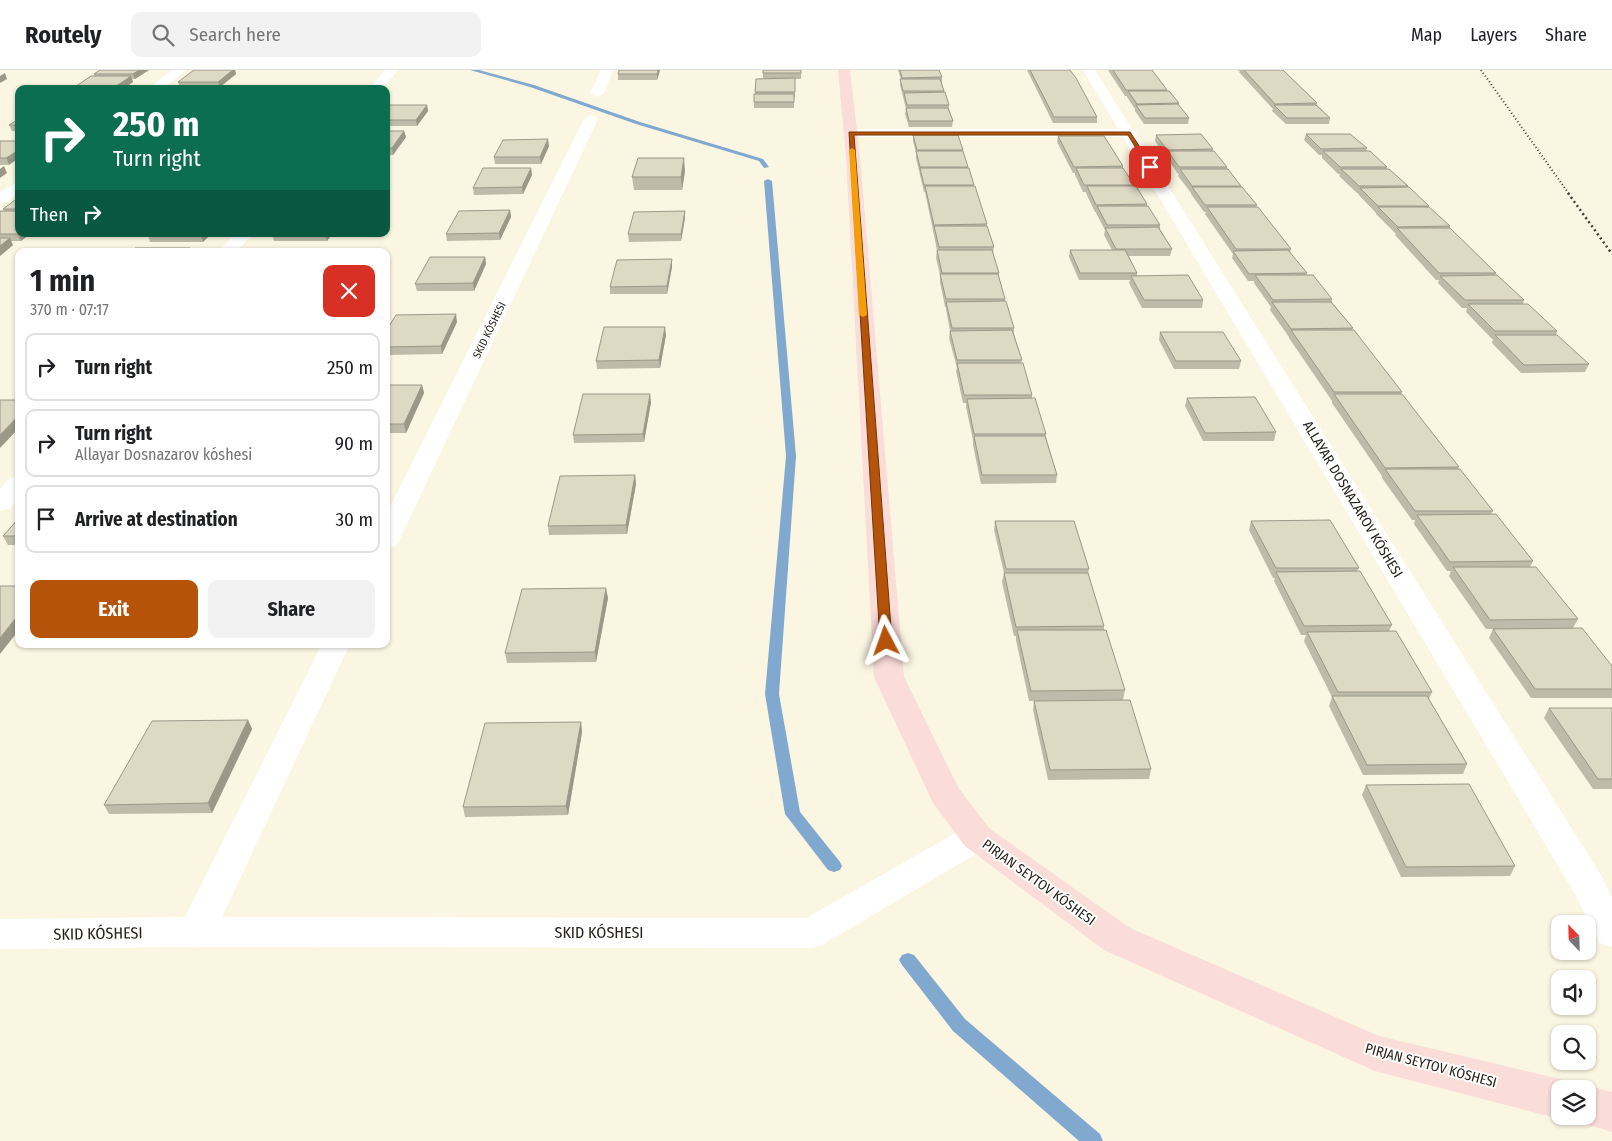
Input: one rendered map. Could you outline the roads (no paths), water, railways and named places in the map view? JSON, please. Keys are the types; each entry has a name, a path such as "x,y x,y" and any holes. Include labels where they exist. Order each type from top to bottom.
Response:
{"main road":[{"name":"PIRJAN SEYTOV KÓSHESI","path":"844,70 851,133 889,677 945,794 977,837 1117,939 1375,1053 1551,1097"},
{"path":"1596,1108 1612,1112"}],"street":[{"path":"159,85 180,70"},
{"path":"379,85 392,70"},
{"path":"597,93 607,70"},
{"name":"ALLAYAR DOSNAZAROV KÓSHESI","path":"1089,70 1130,133 1588,885 1612,932"},
{"name":"SKID KÓSHESI","path":"390,533 591,119"},
{"path":"851,133 1130,133"},
{"path":"0,199 15,189"},
{"path":"231,248 241,237"},
{"path":"0,504 15,487"},
{"path":"196,932 334,648"},
{"name":"SKID KÓSHESI","path":"0,934 196,932 811,933 977,837"}],"waterway":[{"path":"473,70 532,86 638,123 761,160 766,167"},
{"path":"768,181 791,456 772,694 793,814 834,866"},
{"path":"908,960 959,1025 1093,1141"}],"railway":[{"path":"1481,70 1569,194"},
{"path":"1568,193 1612,254"}]}
